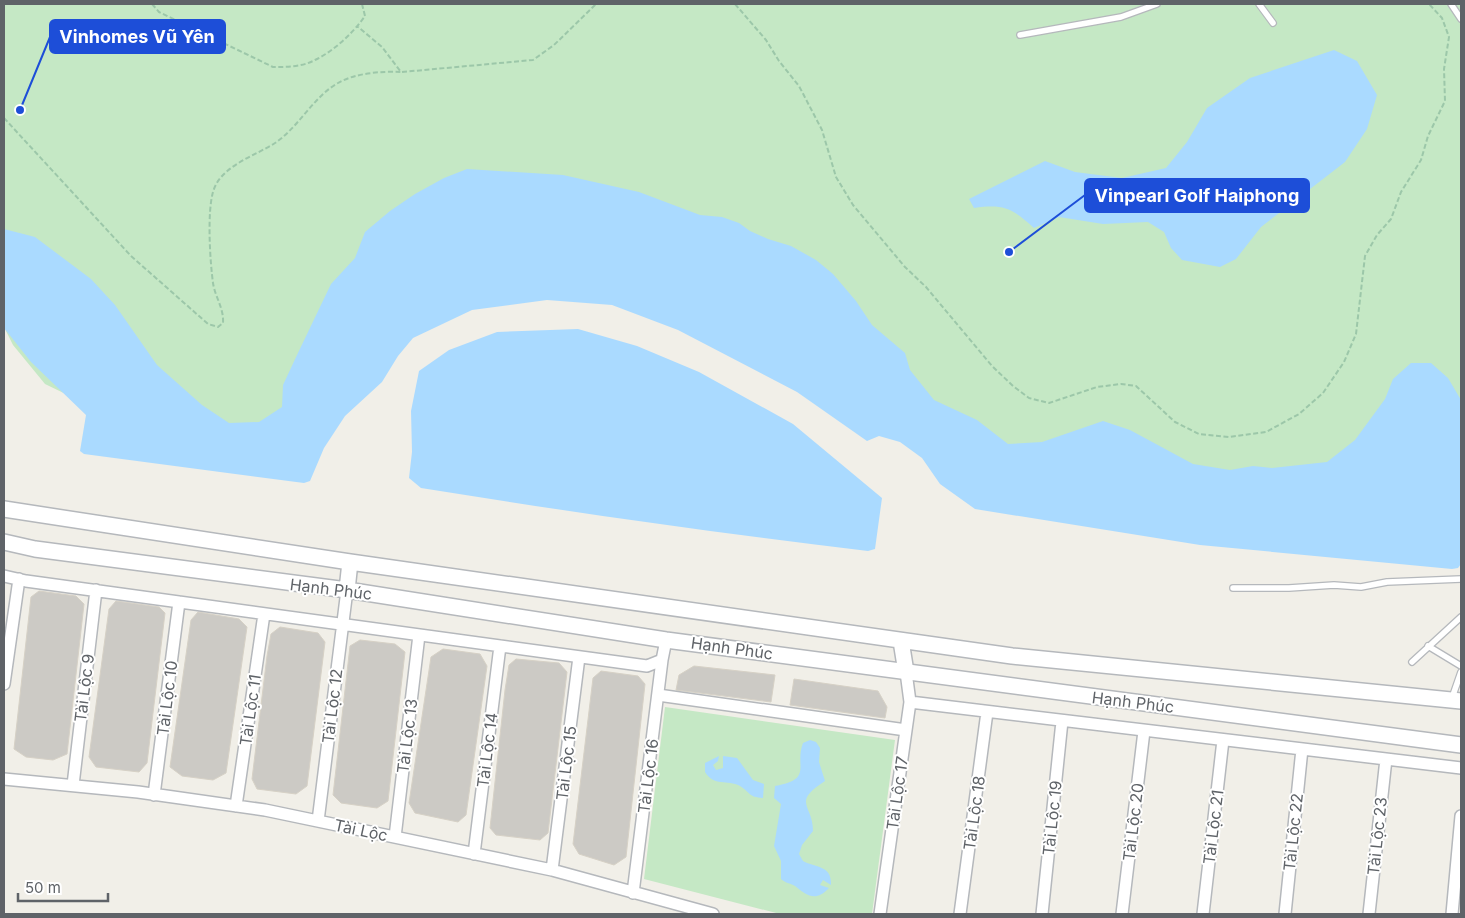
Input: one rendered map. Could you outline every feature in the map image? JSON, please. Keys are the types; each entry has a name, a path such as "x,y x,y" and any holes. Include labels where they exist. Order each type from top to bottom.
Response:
{"street":[{"name":"Hạnh Phúc","path":"4,509 350,562 1012,656 1456,701"},
{"name":"Hạnh Phúc","path":"4,542 84,556 347,590 666,640 1461,745"},
{"path":"347,590 350,562"},
{"path":"4,576 264,614 647,666 662,660"},
{"path":"4,684 19,579"},
{"name":"Tài Lộc 9","path":"73,785 96,590"},
{"name":"Tài Lộc 12","path":"318,821 347,590"},
{"name":"Tài Lộc 10","path":"154,795 179,602"},
{"name":"Tài Lộc 11","path":"236,806 264,614"},
{"name":"Tài Lộc 13","path":"395,837 419,635"},
{"name":"Tài Lộc 16","path":"633,892 666,640"},
{"path":"901,640 906,672"},
{"name":"Tài Lộc 14","path":"474,854 500,646"},
{"name":"Tài Lộc 15","path":"552,870 579,657"},
{"name":"Tài Lộc 17","path":"880,914 910,702 906,672"},
{"path":"658,695 906,730"},
{"path":"910,702 1461,768"},
{"name":"Tài Lộc 18","path":"960,914 987,712"},
{"name":"Tài Lộc 19","path":"1042,914 1062,721"},
{"name":"Tài Lộc 20","path":"1122,914 1144,731"},
{"name":"Tài Lộc 21","path":"1203,914 1223,740"},
{"name":"Tài Lộc 22","path":"1285,914 1302,749"},
{"name":"Tài Lộc 23","path":"1368,914 1386,758"},
{"name":"Tài Lộc","path":"4,779 154,795 236,806 318,821 552,870 713,914"},
{"path":"1452,914 1461,816"}],"lane":[{"path":"1020,34 1121,17 1157,4"},
{"path":"1259,4 1273,23"},
{"path":"1451,4 1461,18"},
{"path":"1232,588 1289,588 1334,585 1361,587 1387,582 1461,579"},
{"path":"1412,662 1461,617"},
{"path":"1428,646 1461,666"},
{"path":"1456,701 1461,672"}],"path":[{"path":"152,4 159,12 273,67 293,67 315,60 357,26 365,16 362,4"},
{"path":"4,118 131,256 208,324 218,326 224,323 224,314 213,283 210,232 214,190 226,172 276,142 293,129 323,95 338,82 373,74 532,60 554,45 596,4"},
{"path":"735,4 766,40 779,61 799,86 822,130 836,177 853,205 905,267 926,287 992,366 1013,386 1029,398 1049,403 1097,387 1121,384 1136,386 1176,422 1199,434 1229,437 1266,432 1299,414 1323,393 1344,362 1356,334 1365,256 1377,234 1391,219 1401,192 1421,160 1428,136 1446,102 1444,69 1449,37 1442,18 1429,4"},
{"path":"357,26 382,47 396,62 401,72 397,72"}],"green space":[{"path":"4,4 1461,4 1461,481 1028,468 891,394 493,257 257,445 78,400 45,384 13,345 4,327"},
{"path":"665,707 895,740 872,914 780,914 644,879"}],"water":[{"path":"1334,50 1357,61 1377,95 1367,129 1345,162 1261,227 1236,259 1220,267 1182,260 1171,248 1164,232 1148,222 1103,224 1059,217 1034,228 1020,216 1007,209 1000,207 974,208 969,199 1045,161 1075,172 1122,178 1166,168 1187,142 1207,108 1250,78"},
{"path":"467,169 563,175 639,192 700,215 722,217 739,223 750,231 768,239 791,246 816,260 833,274 856,301 872,325 905,353 910,370 934,400 977,420 1008,444 1042,442 1103,421 1130,430 1193,464 1230,470 1253,466 1272,468 1327,462 1355,440 1385,399 1393,379 1411,363 1431,363 1448,378 1461,400 1461,564 1458,568 1452,569 1200,545 975,509 940,484 922,458 900,442 879,436 867,441 797,392 678,330 612,305 547,300 472,310 413,338 398,356 382,382 345,416 324,448 310,481 304,483 84,454 80,451 86,415 31,362 4,328 4,229 35,237 91,279 115,305 157,365 202,405 229,423 259,422 282,407 283,385 297,355 331,284 355,258 365,232 390,211 415,194 444,178"},
{"path":"578,329 637,346 699,372 793,424 882,498 875,549 868,551 812,544 532,505 421,488 409,478 412,452 411,411 419,371 449,350 497,332"},
{"path":"810,740 816,742 820,748 819,762 825,781 815,788 806,799 813,831 802,845 799,854 803,861 826,870 831,879 831,885 823,880 820,885 829,888 816,896 808,895 781,879 781,861 774,846 781,804 774,798 775,786 795,780 799,775 803,743"},
{"path":"719,756 718,761 713,765 716,770 723,768 723,756 737,758 753,780 764,784 763,798 752,796 735,784 712,780 705,772 705,763"}],"building":[{"path":"39,591 76,596 84,604 67,754 53,760 26,757 14,749 31,597"},
{"path":"116,601 159,607 165,613 147,763 139,772 96,767 89,757 109,609"},
{"path":"198,612 239,619 247,627 226,773 213,780 182,776 170,767 191,620"},
{"path":"280,627 318,633 325,642 307,786 296,794 257,789 252,779 271,634"},
{"path":"360,640 395,644 405,652 388,801 377,808 341,803 333,795 350,646"},
{"path":"443,649 480,654 487,666 466,815 458,822 415,813 409,803 431,657"},
{"path":"516,659 559,663 567,672 548,833 540,840 496,835 490,828 505,690 509,665"},
{"path":"694,666 775,675 771,702 676,690 679,675"},
{"path":"601,671 638,676 645,684 626,857 614,865 579,854 573,844 593,678"},
{"path":"794,679 878,691 887,707 885,718 790,705"}],"place":[{"name":"Vinhomes Vũ Yên","path":"20,110"},
{"name":"Vinpearl Golf Haiphong","path":"1009,252"}]}
